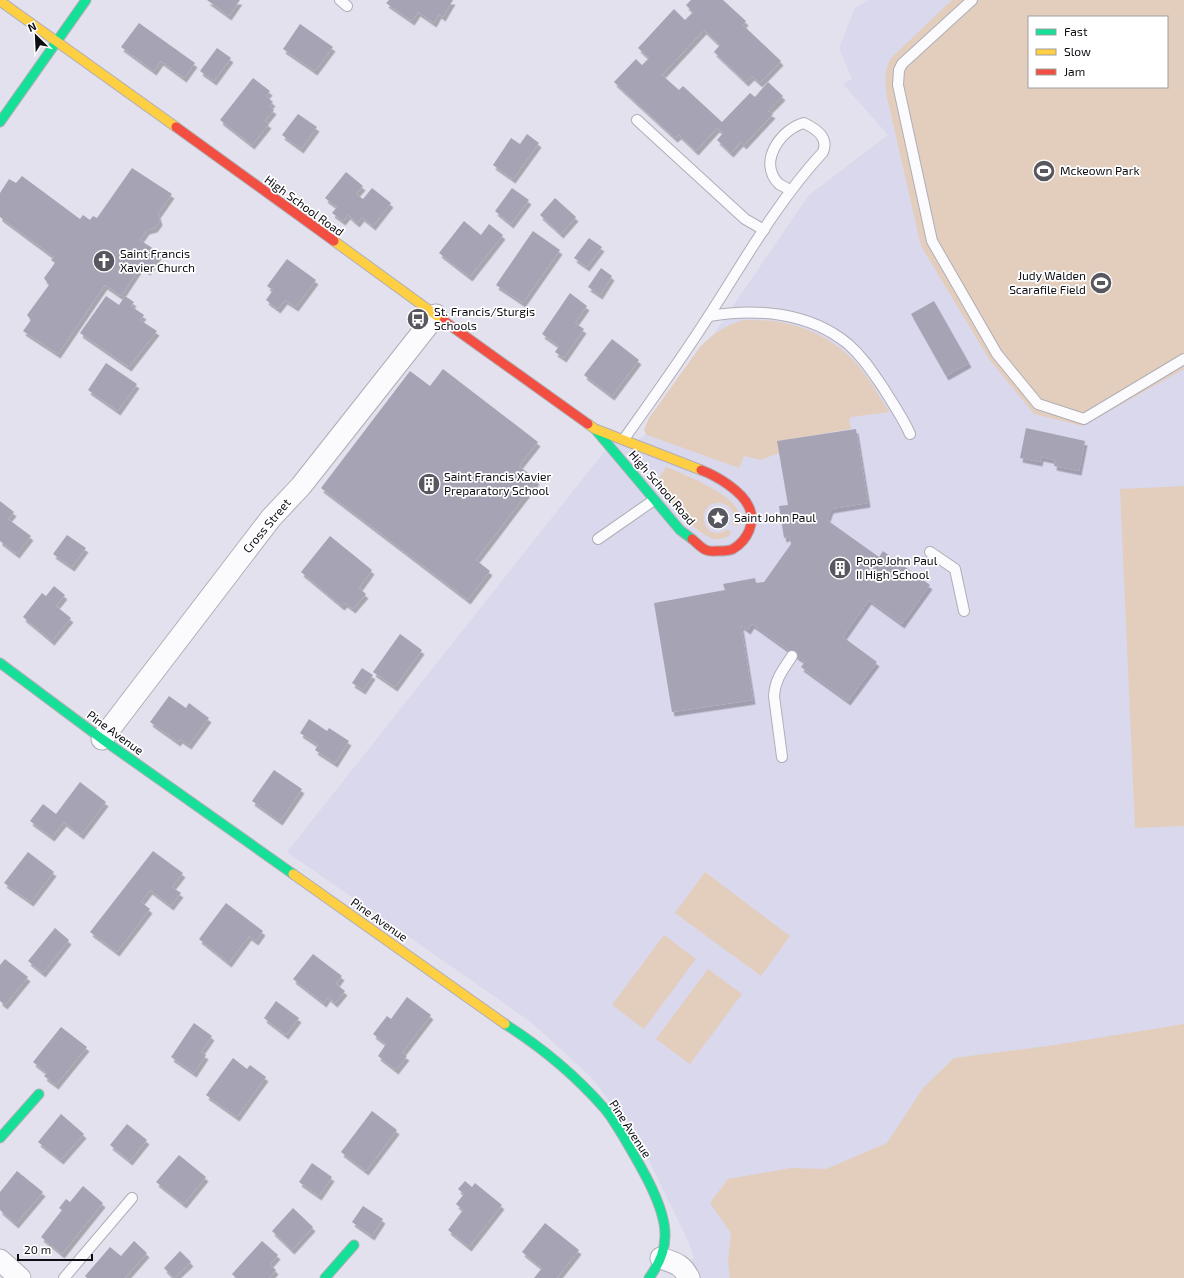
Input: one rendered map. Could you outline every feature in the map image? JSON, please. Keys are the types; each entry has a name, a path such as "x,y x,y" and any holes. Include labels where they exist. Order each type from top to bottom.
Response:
{"street":[{"path":"0,122 86,0"},
{"name":"High School Road","path":"0,1 595,429 680,530 706,550 720,552 732,549 742,542 751,528 752,517 749,506 739,492 713,475 595,429"},
{"name":"Cross Street","path":"102,739 271,518 301,486 436,315"},
{"name":"Pine Avenue","path":"0,663 102,739 517,1031 571,1075 604,1108 625,1140 648,1181 661,1211 665,1231 661,1258 655,1272 649,1278"},
{"path":"0,1138 40,1094"},
{"path":"325,1278 354,1245"},
{"path":"661,1258 679,1264 688,1278"},
{"path":"0,1260 20,1278"}],"lane":[{"path":"972,0 902,64 899,70 898,85 932,241 997,354 1038,404 1084,419 1184,359"},
{"path":"637,120 745,219 764,230"},
{"path":"624,440 709,316 790,190 823,152 825,148 823,137 818,131 804,123 792,128 780,139 770,158 775,178 780,184 790,190"},
{"path":"709,316 724,314 772,313 787,315 803,320 828,331 848,345 866,364 898,411 910,434"},
{"path":"598,539 654,500"},
{"path":"930,552 955,569 964,611"},
{"path":"782,757 774,686 792,656"},
{"path":"64,1278 132,1198"}],"shaded area":[{"name":"Pope John Paul II High School","path":"869,0 1184,0 1184,1278 676,1278 694,1257 689,1243 641,1144 592,1078 531,1022 287,852 612,442 630,445 644,436 809,195 888,135 843,84 852,79 839,48 855,8"},
{"name":"Mckeown Park","path":"952,0 1184,0 1184,369 1083,426 1034,414 989,359 921,246 887,97 887,68 890,59"},
{"path":"743,320 785,323 808,330 829,341 849,355 857,364 871,382 889,412 851,417 849,420 851,429 778,441 779,453 761,460 744,456 739,468 647,435 644,430 649,418 700,347 720,330"},
{"path":"666,467 706,485 717,491 734,504 739,515 737,526 732,524 733,515 731,509 722,503 710,505 706,510 704,517 704,523 707,529 712,532 719,533 728,529 731,534 725,538 719,539 714,539 707,536 699,531 674,508 654,486"},
{"path":"1184,486 1184,826 1135,828 1120,489"},
{"path":"705,872 790,936 761,976 675,913"},
{"path":"664,935 696,959 644,1029 612,1005"},
{"path":"708,969 742,994 690,1064 656,1039"},
{"path":"1184,1024 1184,1278 730,1278 728,1263 731,1233 710,1203 728,1179 791,1168 826,1169 887,1143 923,1088 954,1058 1048,1046"}],"building":[{"path":"207,0 240,0 229,16"},
{"path":"389,0 453,0 443,17 439,14 434,23 418,12 412,21 386,3"},
{"path":"691,0 723,0 746,21 743,25 781,61 760,83 752,76 746,82 714,52 720,45 704,30 662,75 679,90 683,86 722,122 750,93 755,97 768,82 783,96 768,111 773,114 744,145 741,142 731,153 717,140 723,133 717,128 696,151 679,135 675,138 614,82 636,59 642,65 649,58 638,48 674,9 685,20 693,12 686,5"},
{"path":"139,23 195,63 184,78 161,61 154,71 121,47"},
{"path":"300,24 333,47 315,71 283,49"},
{"path":"217,48 231,58 214,81 200,71"},
{"path":"253,78 270,91 266,96 273,102 269,106 274,110 265,121 269,124 252,145 220,120"},
{"path":"298,114 317,127 301,149 282,135"},
{"path":"527,134 539,143 513,179 493,165 511,138 520,144"},
{"name":"Saint Francis Xavier Church","path":"132,168 172,194 158,214 160,221 155,228 147,230 140,240 160,253 148,271 141,266 121,296 105,285 58,354 23,331 31,320 27,315 49,285 44,278 55,263 51,260 54,257 0,217 0,193 9,179 16,183 22,176 80,219 83,215 90,220 93,216 97,218"},
{"path":"346,172 363,186 356,194 363,199 372,188 391,203 373,226 362,217 357,223 348,215 343,221 332,213 337,207 325,198"},
{"path":"512,188 529,200 511,224 495,211"},
{"path":"555,198 576,217 561,234 540,215"},
{"path":"464,221 481,235 489,224 503,235 470,277 439,253"},
{"path":"533,231 560,250 523,303 496,285"},
{"path":"589,238 602,247 587,267 574,258"},
{"path":"287,259 316,280 296,307 285,300 278,309 266,300 273,290 267,286"},
{"path":"601,268 612,276 600,295 588,287"},
{"path":"570,293 587,306 575,323 584,329 564,358 555,352 559,346 542,334"},
{"path":"106,296 119,305 125,296 134,302 131,306 144,315 140,320 157,331 129,367 80,333"},
{"path":"934,301 969,363 946,376 911,314"},
{"path":"612,339 639,360 612,396 584,375"},
{"path":"106,363 137,384 118,411 88,390"},
{"name":"Saint Francis Xavier Preparatory School","path":"443,369 538,442 519,466 537,480 476,560 490,571 468,600 321,488 410,371 430,386"},
{"path":"1026,428 1085,441 1079,471 1054,466 1055,460 1041,457 1040,462 1020,458"},
{"name":"Pope John Paul II High School","path":"856,429 868,503 831,509 827,520 879,557 883,551 930,585 902,624 869,600 843,637 877,662 848,701 801,667 805,662 752,624 748,630 741,625 753,700 672,712 654,603 725,590 723,584 755,578 756,583 764,582 791,544 789,536 784,538 779,506 788,505 777,441"},
{"path":"0,501 14,512 8,519 31,536 17,554 0,541"},
{"path":"67,535 86,548 72,567 53,554"},
{"path":"330,536 372,570 359,588 366,594 353,609 345,603 342,606 301,572"},
{"path":"54,586 65,595 56,606 71,618 52,641 23,617 42,593 46,596"},
{"path":"400,634 422,650 395,687 373,672"},
{"path":"362,668 373,675 363,690 352,683"},
{"path":"169,696 186,708 189,703 209,718 189,745 180,739 178,742 150,722"},
{"path":"309,719 327,731 329,728 349,741 335,763 315,750 318,745 300,733"},
{"path":"274,770 302,789 280,821 252,801"},
{"path":"80,782 106,802 81,835 64,822 52,837 30,821 43,804 56,814"},
{"path":"153,851 183,873 172,887 181,893 171,906 150,890 141,902 150,909 117,952 90,932"},
{"path":"28,852 54,872 31,902 4,883"},
{"path":"226,903 263,931 256,941 249,936 229,963 199,939"},
{"path":"55,928 69,940 43,973 28,961"},
{"path":"313,954 342,976 336,984 345,991 335,1003 328,997 324,1003 293,979"},
{"path":"5,959 28,977 5,1005 0,1001 0,965"},
{"path":"407,997 431,1015 402,1053 407,1056 396,1070 378,1056 386,1044 373,1034 387,1016 391,1019"},
{"path":"276,1001 299,1018 286,1035 264,1018"},
{"path":"194,1023 212,1036 201,1052 206,1055 194,1073 171,1057"},
{"path":"61,1027 87,1047 56,1085 44,1076 47,1073 33,1062"},
{"path":"233,1058 247,1069 250,1065 266,1077 237,1117 206,1095"},
{"path":"372,1111 397,1130 366,1171 341,1152"},
{"path":"61,1114 84,1134 61,1160 38,1142"},
{"path":"127,1124 147,1140 130,1161 110,1145"},
{"path":"179,1155 206,1177 184,1204 156,1182"},
{"path":"312,1163 332,1177 319,1196 299,1182"},
{"path":"17,1171 43,1192 16,1224 0,1210 0,1192"},
{"path":"465,1181 472,1187 475,1183 502,1205 469,1247 448,1230 463,1210 456,1204 464,1194 458,1189"},
{"path":"83,1186 103,1203 62,1254 41,1237 62,1210 59,1208 66,1199 70,1202"},
{"path":"363,1206 383,1219 372,1236 352,1222"},
{"path":"293,1208 313,1227 292,1250 272,1231"},
{"path":"545,1223 579,1250 557,1278 534,1278 542,1268 522,1252"},
{"path":"134,1241 147,1253 125,1278 87,1278 85,1276 110,1247 121,1256"},
{"path":"262,1241 278,1255 270,1264 276,1270 269,1278 236,1278 232,1274"},
{"path":"180,1251 191,1262 174,1278 164,1268"}],"traffic: fast":[{"path":"0,122 86,0"},
{"path":"595,429 680,530 692,539"},
{"path":"0,663 102,739 293,874"},
{"path":"505,1024 532,1042 558,1063 593,1096 612,1118 636,1158 656,1198 664,1224 665,1242 662,1253 649,1278"},
{"path":"0,1138 39,1094"},
{"path":"325,1278 354,1245"}],"traffic: slow":[{"path":"0,1 176,127"},
{"path":"334,241 444,321"},
{"path":"588,424 595,429 701,470"},
{"path":"293,874 505,1024"}],"traffic: jam":[{"path":"176,127 334,241"},
{"path":"444,321 588,424"},
{"path":"692,539 708,551 730,550 743,541 749,530 752,519 749,507 741,495 721,480 701,470"}],"place":[{"name":"Mckeown Park","path":"1044,171"},
{"name":"Saint Francis Xavier Church","path":"104,261"},
{"name":"Judy Walden Scarafile Field","path":"1101,283"},
{"name":"St. Francis/Sturgis Schools","path":"418,319"},
{"name":"Saint Francis Xavier Preparatory School","path":"429,484"},
{"name":"Saint John Paul","path":"718,518"},
{"name":"Pope John Paul II High School","path":"840,568"}]}
